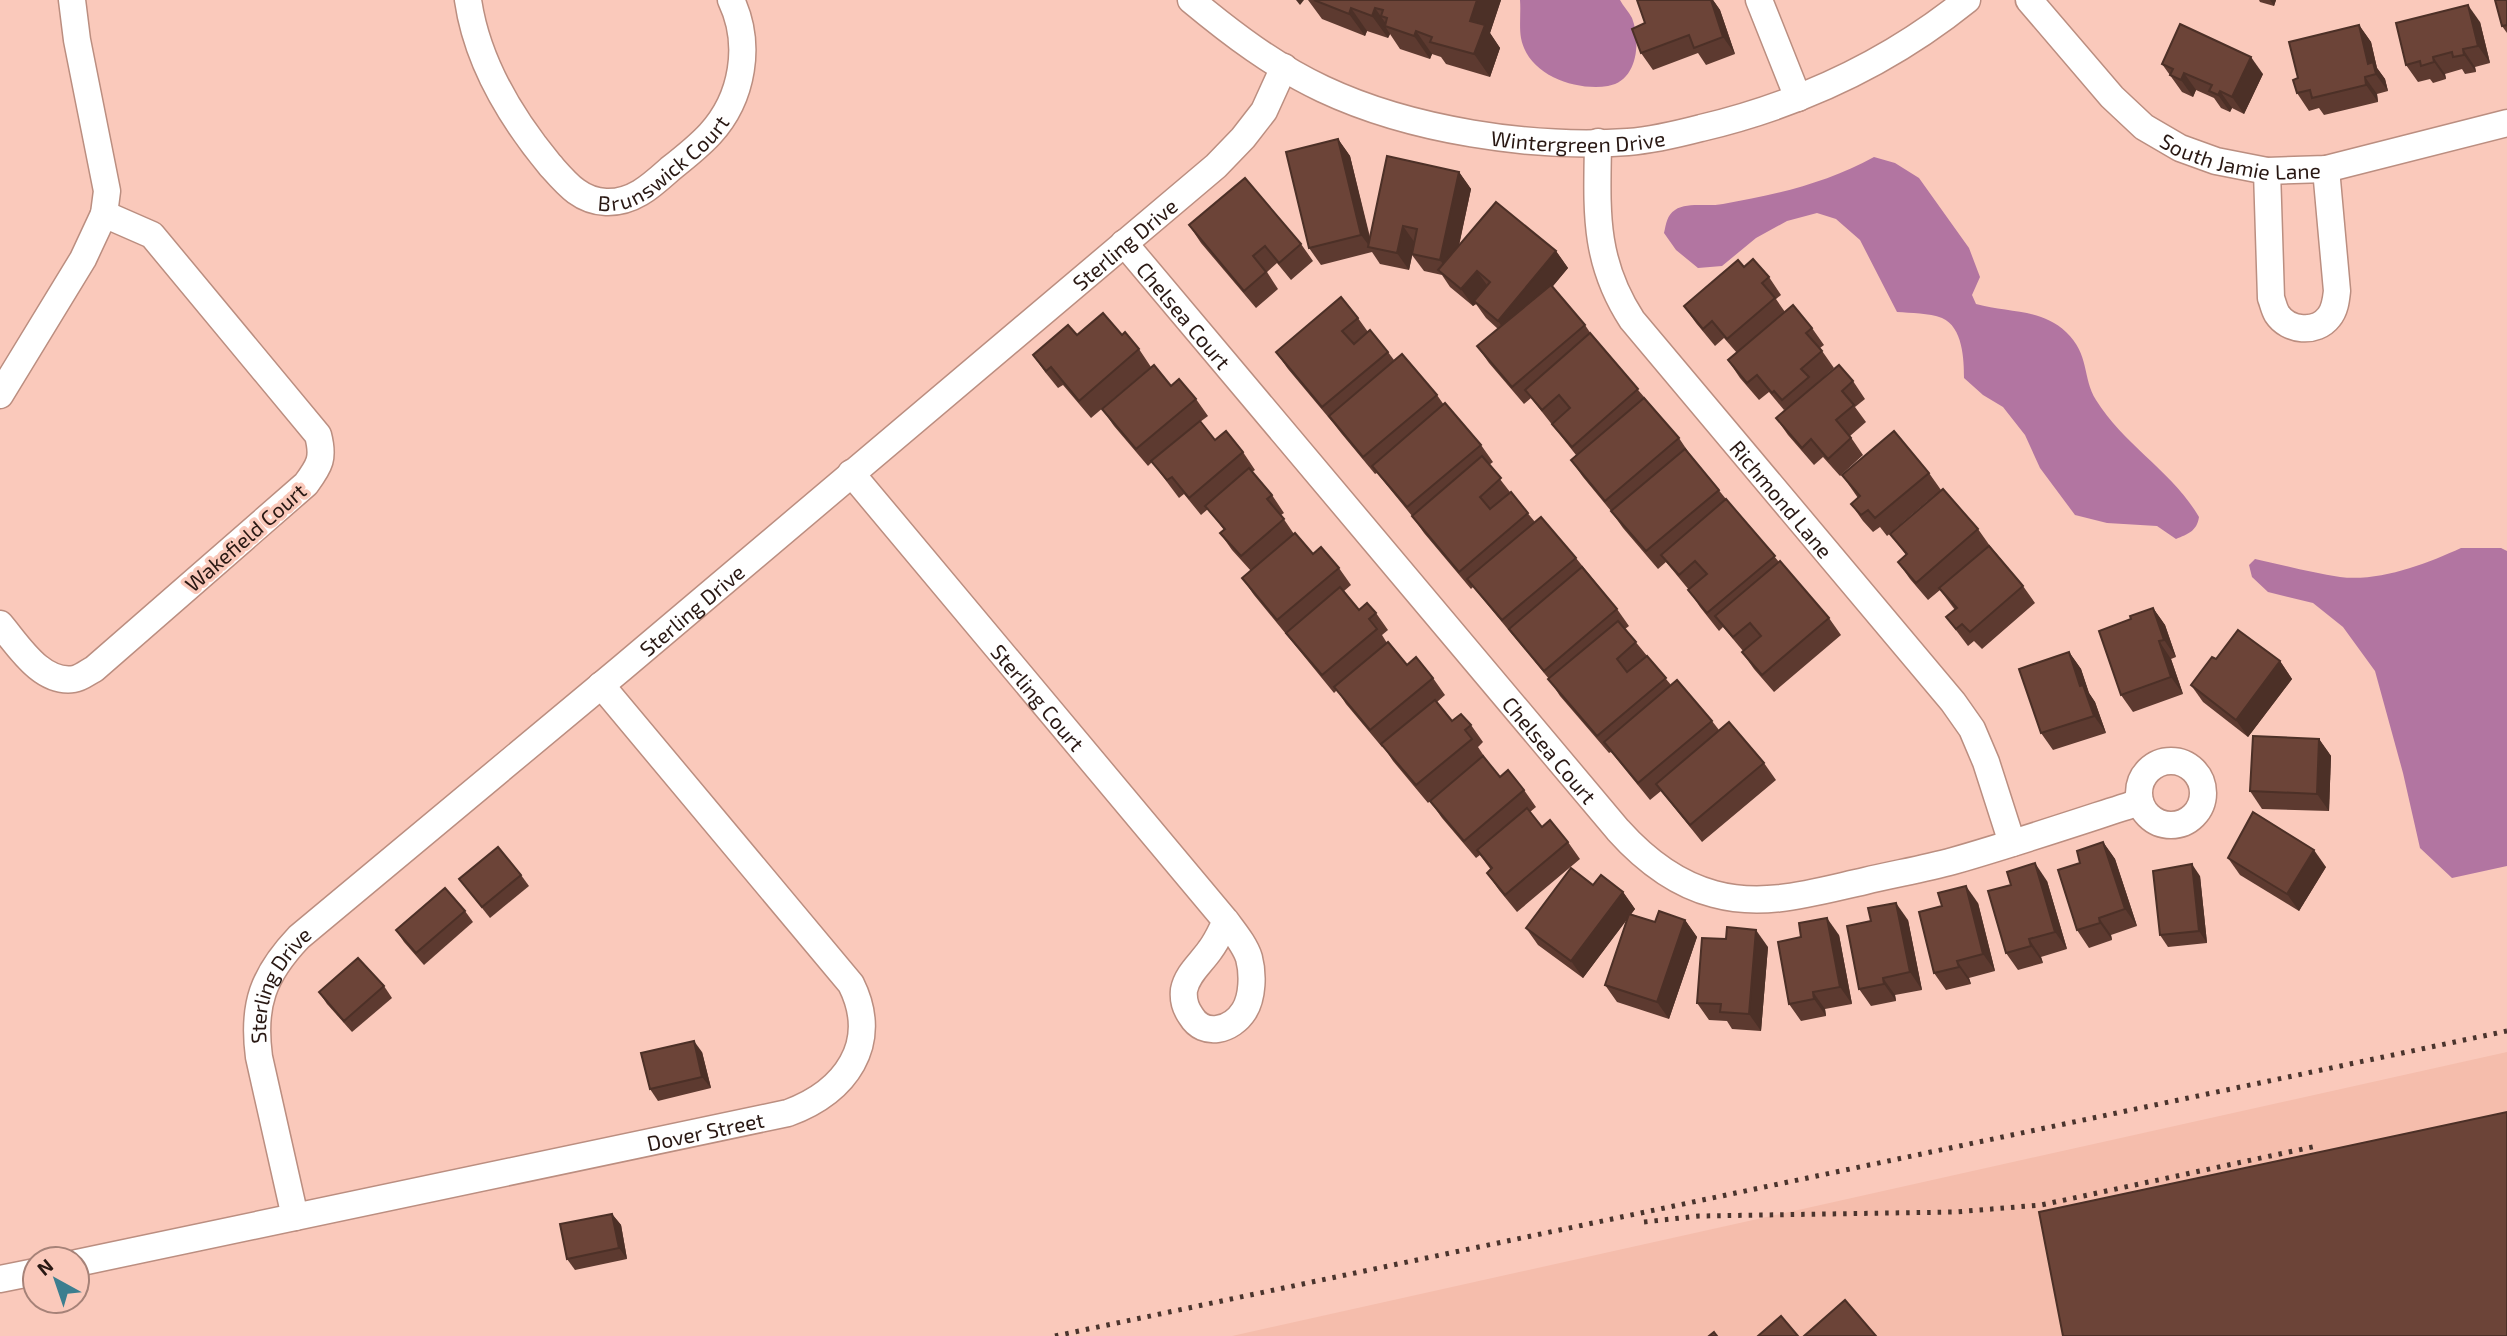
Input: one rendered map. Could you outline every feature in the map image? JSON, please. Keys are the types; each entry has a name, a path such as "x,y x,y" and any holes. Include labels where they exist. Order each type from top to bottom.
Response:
{"street":[{"path":"0,395 83,259 104,214 107,191 77,40 72,0"},
{"name":"Brunswick Court","path":"468,0 483,55 503,99 528,139 571,189 586,198 605,202 624,201 643,192 711,133 726,113 737,89 743,64 742,38 737,13 731,0"},
{"name":"Wintergreen Drive","path":"1191,0 1242,41 1322,89 1408,120 1456,131 1569,144 1629,142 1681,133 1735,120 1798,98 1835,84 1879,61 1967,0"},
{"path":"1759,0 1798,98"},
{"name":"South Jamie Lane","path":"2029,0 2112,97 2144,127 2180,148 2216,162 2267,171 2326,169 2507,123"},
{"name":"Sterling Drive","path":"295,1217 256,1031 258,1009 265,985 278,959 299,937 1216,166 1264,111 1284,67"},
{"name":"Richmond Lane","path":"1598,142 1600,242 1604,263 1619,300 1632,320 1953,702 1972,729 1986,762 2012,843"},
{"path":"2267,171 2271,298 2277,313 2286,323 2300,328 2315,328 2329,318 2337,291 2326,169"},
{"name":"Wakefield Court","path":"0,624 44,673 61,679 77,679 94,668 306,484 317,470 322,452 318,435 311,426 152,236 104,214"},
{"name":"Chelsea Court","path":"1124,243 1618,830 1634,848 1662,870 1714,894 1780,900 1949,862 2140,802"},
{"name":"Sterling Court","path":"851,473 1226,921"},
{"name":"Dover Street","path":"91,1260 788,1113 823,1097 840,1083 853,1065 862,1034 862,1016 851,984 601,685"},
{"path":"0,1279 21,1275"}],"shaded area":[{"path":"1520,0 1620,0 1632,18 1636,38 1635,59 1626,76 1618,83 1595,87 1568,83 1543,71 1525,51 1520,29"},
{"path":"1874,157 1895,163 1919,178 1969,248 1980,277 1972,295 1976,304 2046,319 2056,324 2074,341 2092,391 2107,416 2176,486 2199,517 2191,531 2176,539 2157,526 2107,523 2075,515 2040,468 2025,435 2003,407 1983,395 1964,378 1961,345 1949,322 1937,316 1897,312 1860,240 1836,219 1817,213 1787,221 1756,238 1722,266 1698,268 1676,250 1664,233 1670,214 1680,208 1723,204 1781,192 1838,174"},
{"path":"2461,548 2501,548 2507,551 2507,866 2452,878 2420,848 2375,671 2343,627 2313,603 2268,592 2252,577 2249,565 2255,559 2340,577 2370,577 2418,566"},
{"path":"2507,1052 2507,1336 1232,1336"}],"building":[{"path":"1314,0 1477,0 1470,21 1485,25 1474,54 1430,42 1432,37 1416,31 1414,36 1385,26 1387,18 1381,16 1383,10 1375,8 1372,16 1351,8 1349,14"},
{"path":"1637,0 1711,0 1723,37 1694,48 1689,35 1641,53 1632,29 1645,23"},
{"path":"2495,0 2507,0 2507,25 2502,26"},
{"path":"2468,5 2478,46 2463,49 2464,55 2453,57 2452,52 2433,57 2434,62 2421,66 2420,61 2406,65 2396,23"},
{"path":"2180,24 2251,57 2232,97 2220,91 2218,95 2209,91 2212,85 2184,73 2181,80 2170,75 2173,69 2162,64"},
{"path":"2359,25 2368,64 2373,62 2376,74 2365,77 2366,85 2312,98 2310,90 2297,93 2293,80 2298,78 2289,42"},
{"path":"1338,139 1361,235 1309,248 1286,152"},
{"path":"1387,156 1459,172 1440,260 1412,254 1417,229 1403,226 1397,253 1368,247"},
{"path":"1245,178 1301,244 1279,263 1265,246 1253,256 1266,272 1244,291 1189,225"},
{"path":"1496,202 1556,251 1498,321 1474,301 1490,282 1477,271 1461,289 1438,270"},
{"path":"1753,259 1769,277 1762,283 1775,298 1727,339 1712,321 1703,329 1684,306 1738,260 1744,267"},
{"path":"1551,285 1585,325 1512,387 1477,346"},
{"path":"1341,297 1358,318 1342,331 1354,344 1370,330 1388,352 1322,407 1276,352"},
{"path":"1793,305 1812,328 1806,333 1822,351 1801,369 1809,377 1782,400 1774,391 1772,393 1757,375 1747,383 1728,360"},
{"path":"1103,313 1122,335 1125,332 1139,349 1079,401 1051,367 1046,371 1033,355 1068,325 1077,335"},
{"path":"1590,333 1638,389 1572,447 1552,424 1570,408 1559,395 1542,410 1525,390"},
{"path":"1402,354 1437,395 1363,457 1329,416"},
{"path":"1154,365 1171,386 1179,379 1196,399 1136,449 1102,409"},
{"path":"1839,365 1853,381 1842,391 1854,405 1836,420 1851,438 1828,459 1811,439 1802,448 1776,418"},
{"path":"1644,398 1679,438 1605,501 1571,460"},
{"path":"1445,403 1481,445 1407,507 1372,466"},
{"path":"1200,421 1215,440 1226,431 1243,452 1189,498 1172,477 1167,480 1151,461"},
{"path":"1894,431 1929,473 1875,518 1868,510 1861,515 1851,504 1860,496 1842,475"},
{"path":"1685,449 1719,490 1646,551 1611,511"},
{"path":"1482,456 1501,478 1480,497 1490,509 1511,492 1528,513 1459,572 1412,516"},
{"path":"1249,468 1272,495 1267,499 1284,519 1241,556 1220,533 1225,529 1205,506"},
{"path":"1943,489 1978,529 1916,583 1898,562 1907,554 1890,534"},
{"path":"1726,499 1775,556 1707,613 1688,590 1707,574 1695,561 1679,575 1661,555"},
{"path":"1541,517 1576,558 1502,620 1467,579"},
{"path":"1295,533 1313,554 1321,547 1339,568 1277,620 1242,578"},
{"path":"1989,546 2023,586 1970,632 1962,624 1956,629 1946,617 1957,608 1939,588"},
{"path":"1780,561 1829,618 1762,675 1742,652 1761,636 1750,623 1733,637 1715,616"},
{"path":"1582,567 1617,609 1544,671 1509,629"},
{"path":"1340,587 1359,610 1367,603 1376,613 1369,619 1377,629 1322,675 1286,633"},
{"path":"2153,608 2164,640 2159,641 2171,677 2121,695 2099,631"},
{"path":"1618,621 1636,642 1617,659 1627,672 1647,656 1666,678 1597,736 1548,679"},
{"path":"2238,630 2280,661 2236,720 2191,685 2212,657 2216,659"},
{"path":"1388,642 1407,665 1416,657 1433,678 1370,730 1334,687"},
{"path":"2069,652 2080,686 2083,685 2094,716 2041,733 2019,669"},
{"path":"1677,680 1712,721 1638,783 1604,742"},
{"path":"1435,700 1452,721 1461,714 1471,725 1465,730 1472,739 1416,785 1381,744"},
{"path":"1729,722 1764,763 1690,825 1656,784"},
{"path":"2253,736 2319,739 2317,794 2250,791"},
{"path":"1483,756 1500,777 1508,770 1524,790 1464,841 1430,801"},
{"path":"1527,808 1542,827 1550,820 1568,842 1505,895 1487,873 1492,868 1477,850"},
{"path":"2253,812 2314,850 2287,894 2228,858"},
{"path":"2103,842 2125,909 2099,918 2100,923 2077,930 2058,870 2080,863 2077,851"},
{"path":"498,847 521,875 482,907 459,879"},
{"path":"2035,863 2055,932 2029,939 2031,946 2006,953 1988,891 2011,885 2007,872"},
{"path":"2192,864 2199,931 2160,935 2153,871"},
{"path":"1571,868 1593,885 1601,875 1623,892 1571,961 1526,928"},
{"path":"1966,886 1983,954 1957,961 1959,967 1934,973 1919,912 1942,906 1938,893"},
{"path":"445,888 465,911 416,953 396,930"},
{"path":"1896,903 1910,972 1883,978 1884,984 1859,989 1847,926 1871,921 1868,908"},
{"path":"1659,911 1685,920 1657,1002 1605,985 1629,914 1655,922"},
{"path":"1827,918 1840,987 1813,992 1814,999 1789,1004 1778,942 1801,937 1799,923"},
{"path":"1727,927 1756,930 1749,1014 1720,1012 1721,1004 1697,1003 1702,938 1726,939"},
{"path":"358,958 384,986 344,1021 319,992"},
{"path":"694,1041 702,1077 650,1089 641,1053"},
{"path":"2507,1112 2507,1336 2063,1336 2039,1212"},
{"path":"612,1214 619,1248 567,1259 560,1224"},
{"path":"1845,1300 1876,1336 1804,1336"},
{"path":"1781,1316 1798,1336 1758,1336"}],"railway":[{"path":"1055,1336 2507,1031"},
{"path":"1644,1222 1699,1216 1955,1212 2041,1205 2317,1146"}]}
